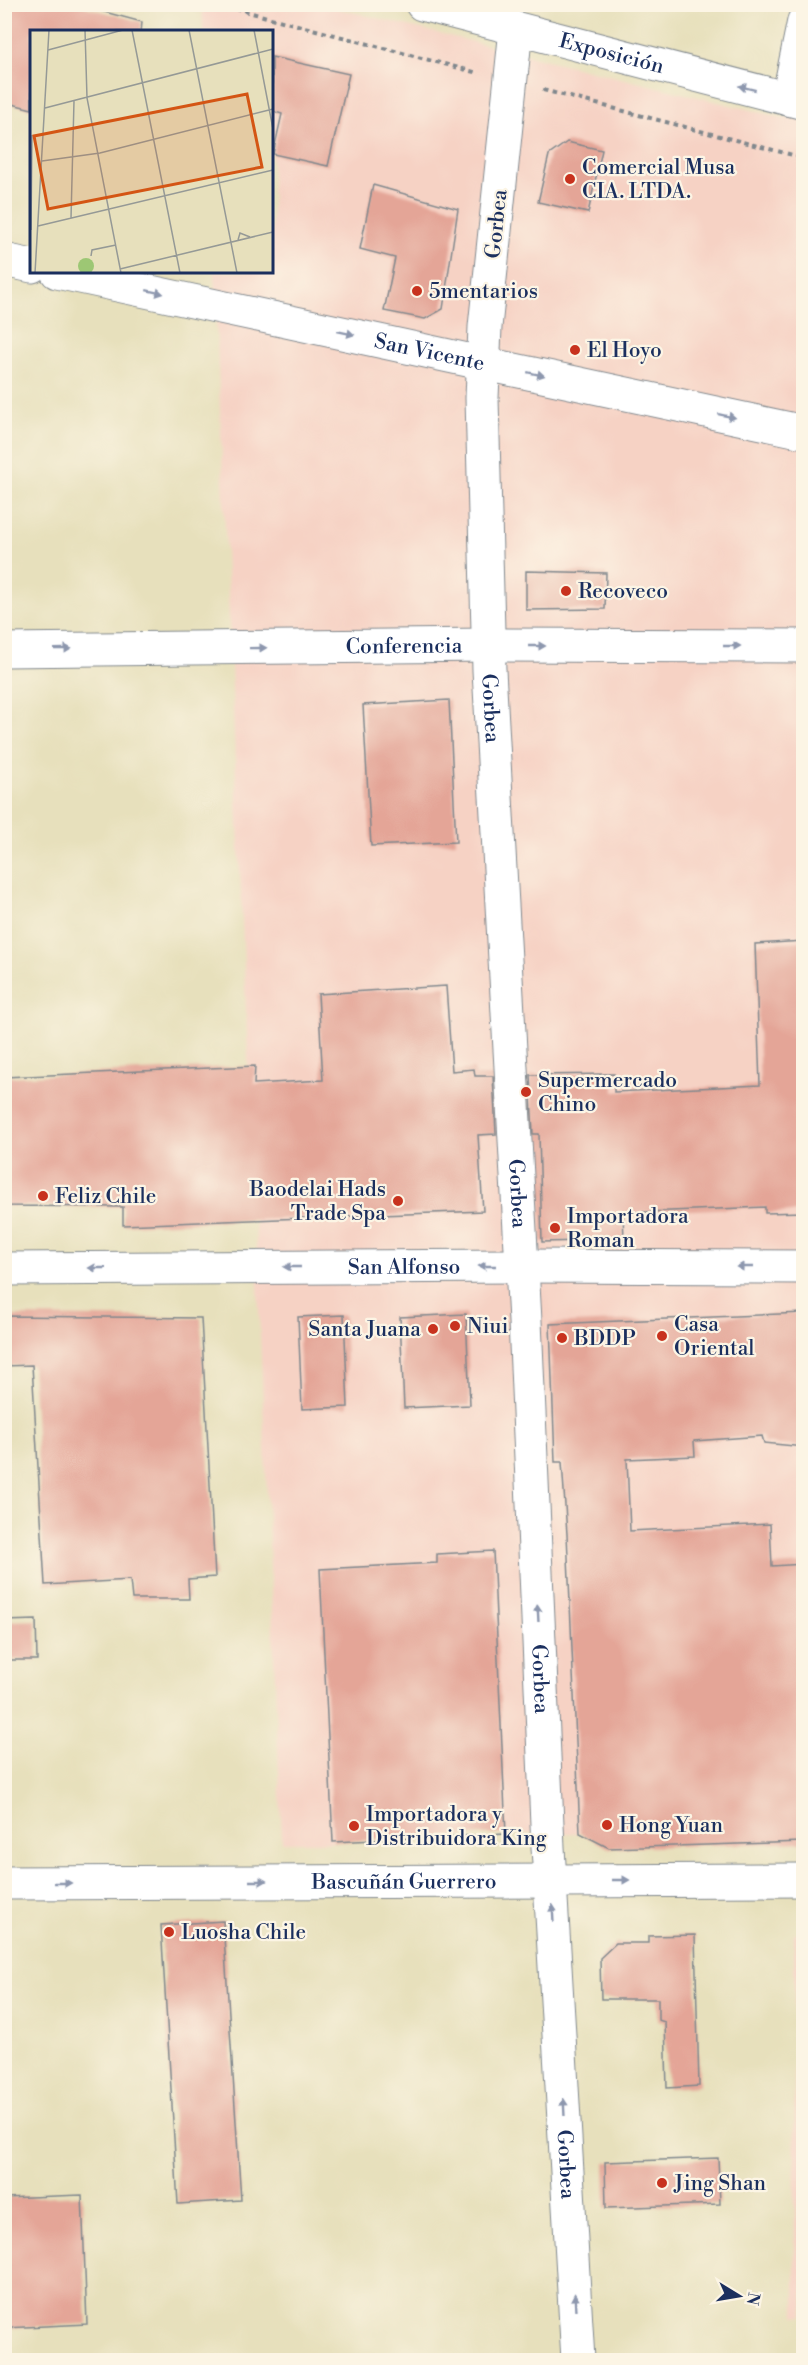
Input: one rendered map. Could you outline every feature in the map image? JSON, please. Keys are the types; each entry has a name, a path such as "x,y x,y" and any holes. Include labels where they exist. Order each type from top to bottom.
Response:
{"street":[{"name":"Exposición","path":"422,4 796,101"},
{"path":"796,101 804,21"},
{"name":"Gorbea","path":"516,29 483,362 482,398 489,645 522,1266 551,1880 578,2361"},
{"path":"4,260 30,266"},
{"name":"San Vicente","path":"62,273 804,432"},
{"name":"Conferencia","path":"4,650 489,645 804,646"},
{"name":"San Alfonso","path":"4,1269 804,1267"},
{"name":"Bascuñán Guerrero","path":"4,1883 804,1880"}],"shaded area":[{"path":"202,5 323,5 787,119 803,34 803,1842 609,1848 580,1833 282,1842 214,273 273,273 273,30 203,30"},
{"path":"794,1933 804,1933 804,2315 795,2316"}],"building":[{"path":"4,4 75,4 142,22 141,30 30,30 30,108 4,102"},
{"path":"273,57 349,74 328,166 273,154 282,114 273,111"},
{"name":"Comercial Musa CIA. LTDA.","path":"567,142 602,150 588,213 538,202 549,155"},
{"path":"373,185 458,209 443,309 425,319 384,311 395,258 360,249"},
{"name":"Recoveco","path":"526,571 606,573 605,609 526,610"},
{"path":"449,700 456,842 371,846 363,705"},
{"path":"804,941 804,1212 765,1213 765,1207 623,1213 624,1240 542,1242 539,1134 533,1134 530,1075 614,1074 614,1092 760,1085 755,944"},
{"path":"446,986 452,1071 474,1069 475,1076 493,1076 496,1134 478,1135 483,1211 123,1225 123,1207 4,1206 4,1077 255,1066 254,1084 323,1080 318,994"},
{"path":"804,1313 804,1447 764,1443 762,1436 694,1441 695,1456 627,1459 630,1531 770,1524 772,1566 804,1564 804,1842 609,1848 580,1833 567,1534 562,1462 555,1462 550,1324"},
{"path":"466,1314 470,1405 404,1408 400,1317"},
{"path":"344,1315 348,1407 302,1409 298,1317"},
{"path":"4,1316 201,1318 215,1577 188,1579 189,1599 132,1599 130,1580 45,1585 32,1365 4,1366"},
{"path":"493,1551 506,1834 333,1842 320,1569 437,1563 437,1554"},
{"path":"36,1620 37,1660 4,1660 4,1621"},
{"path":"223,1921 241,2200 178,2204 161,1925"},
{"path":"695,1935 699,2086 667,2088 665,2022 658,2020 658,1999 601,1999 600,1958 616,1943 648,1943 648,1936"},
{"name":"Jing Shan","path":"718,2158 720,2204 606,2208 605,2162"},
{"path":"82,2195 87,2324 4,2328 4,2198"}],"place":[{"name":"Comercial Musa CIA. LTDA.","path":"570,179"},
{"name":"5mentarios","path":"417,291"},
{"name":"El Hoyo","path":"575,350"},
{"name":"Recoveco","path":"566,591"},
{"name":"Supermercado Chino","path":"526,1092"},
{"name":"Feliz Chile","path":"43,1196"},
{"name":"Baodelai Hads Trade Spa","path":"398,1201"},
{"name":"Importadora Roman","path":"555,1228"},
{"name":"Niui","path":"455,1326"},
{"name":"Santa Juana","path":"433,1329"},
{"name":"Casa Oriental","path":"662,1336"},
{"name":"BDDP","path":"562,1338"},
{"name":"Hong Yuan","path":"607,1825"},
{"name":"Importadora y Distribuidora King","path":"354,1826"},
{"name":"Luosha Chile","path":"169,1932"},
{"name":"Jing Shan","path":"662,2183"}]}
